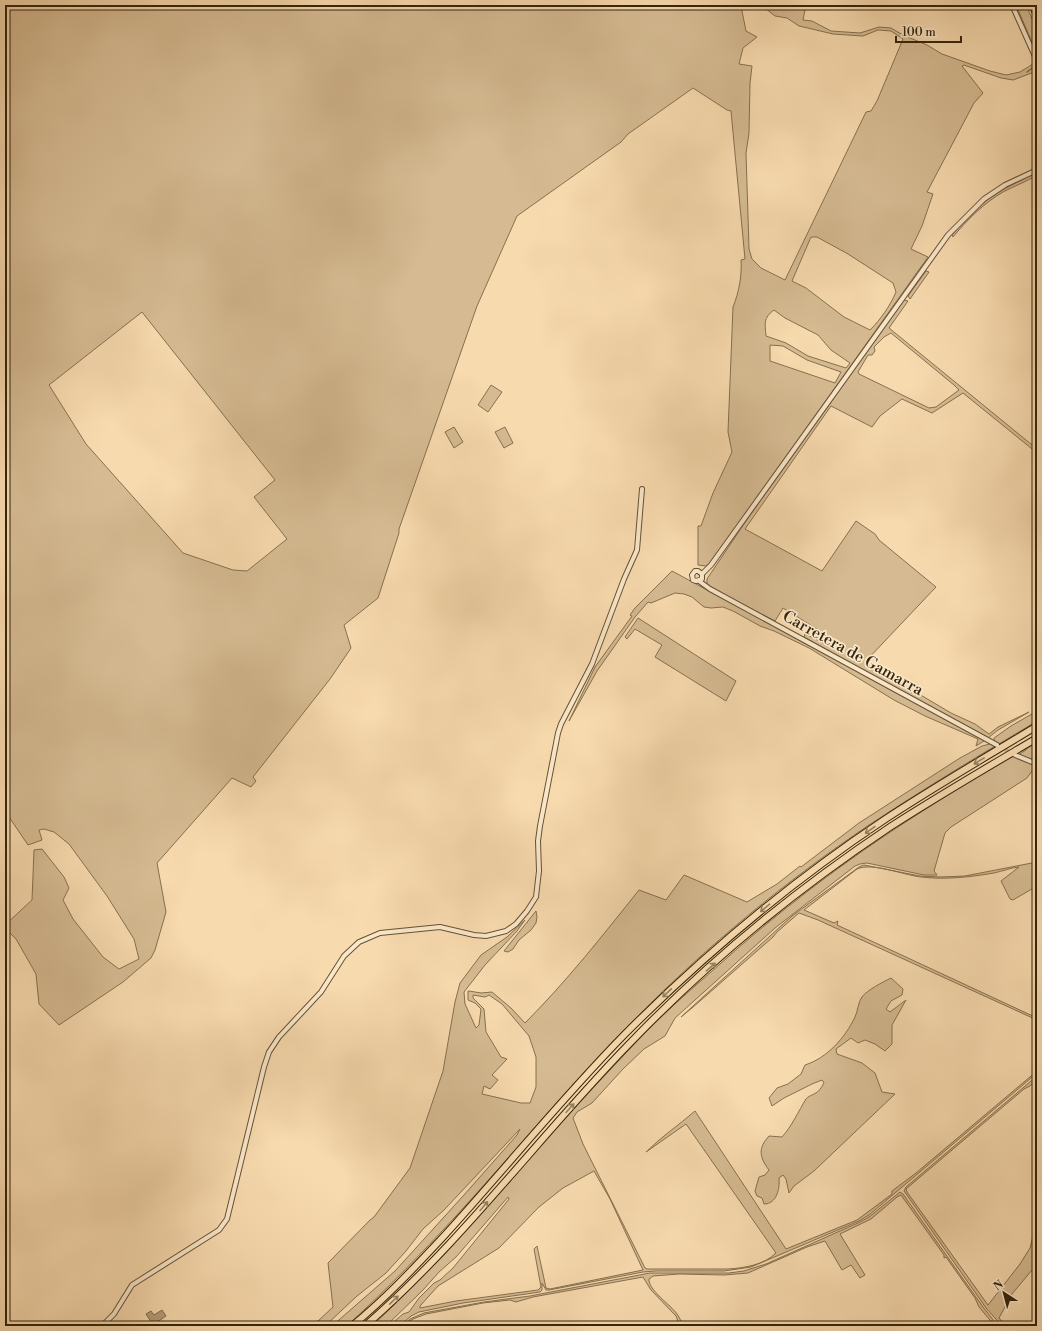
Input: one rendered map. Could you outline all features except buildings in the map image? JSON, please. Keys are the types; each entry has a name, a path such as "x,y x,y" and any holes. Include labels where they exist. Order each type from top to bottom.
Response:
{"highway":[{"path":"1032,5 1037,15"},
{"path":"352,1326 380,1301 424,1257 580,1082 624,1035 729,938 820,865 883,821 1037,726"},
{"path":"365,1326 430,1266 630,1042 695,980 738,942 820,877 889,828 951,788 1037,738"}],"street":[{"path":"1012,5 1037,61"},
{"path":"702,574 695,571 692,575 693,580 696,582 702,579 702,574 711,566 948,235 984,199 1005,185 1037,170"},
{"path":"102,1326 114,1314 132,1286 219,1230 227,1218 269,1052 279,1037 321,992 344,956 359,942 380,933 440,927 474,935 486,936 506,931 516,924 524,915 536,897 539,871 538,841 540,824 558,733 561,724 592,664 624,578 637,550 642,489"},
{"name":"Carretera de Gamarra","path":"699,581 710,589 997,745"},
{"path":"1015,755 1037,764"},
{"path":"543,787 548,788"},
{"path":"535,824 540,824"}],"shaded area":[{"path":"5,5 742,5 746,31 757,37 743,48 739,64 752,66 750,83 749,133 746,153 749,249 752,259 761,268 785,280 866,112 871,111 877,101 903,39 891,31 878,30 863,36 833,34 799,26 787,18 775,16 761,5 806,5 803,20 812,21 831,31 860,33 879,27 891,28 903,35 927,45 942,54 1006,75 1020,72 1033,64 1037,69 1037,71 1013,80 1001,78 964,65 962,66 983,93 974,103 927,192 933,194 922,226 911,249 928,257 711,562 706,566 698,565 698,526 701,526 713,493 732,452 728,432 733,307 740,284 741,260 745,259 731,111 727,110 693,88 628,134 621,142 517,216 477,306 399,529 378,598 344,625 351,648 330,679 253,777 256,781 251,787 232,778 157,863 166,912 155,950 151,958 123,982 59,1025 39,1004 36,974 16,939 5,928 5,925 32,900 34,850 42,849 64,877 69,888 63,900 73,919 103,957 119,969 139,959 134,939 107,896 69,844 54,832 44,829 39,830 42,840 28,845 5,811","holes":["811,237 817,237 848,254 893,283 896,292 885,312 870,330 844,317 806,288 792,281","774,310 785,318 818,335 831,350 850,363 846,368 808,356 786,343 766,336 766,319","142,312 275,480 254,497 287,539 247,571 233,570 183,553 86,444 49,385","770,345 783,346 807,360 841,372 835,383 770,361"]},
{"path":"1016,5 1026,5 1037,30 1037,54"},
{"path":"1037,172 1037,175 1029,180 1003,192 989,201 970,218 953,237 952,235 965,220 980,206 1004,189"},
{"path":"926,271 929,272 910,299 908,296"},
{"path":"904,300 908,301 889,328 1037,449 1037,453 963,393 932,413 902,399 880,416 872,427 831,406 745,529 822,571 856,521 875,534 879,540 936,587 865,662 951,713 975,724 989,734 998,727 1029,712 998,730 988,738 936,711 804,637 805,634 840,651 844,646 783,608 775,621 714,589 707,584 707,579 746,521","holes":["891,333 959,390 936,407 929,408 859,374 858,372 868,355 872,355 875,351 874,347 884,337"]},
{"path":"491,385 502,392 488,412 478,405"},
{"path":"454,427 463,442 454,448 445,432"},
{"path":"505,427 513,443 504,448 495,432"},
{"path":"672,571 984,741 976,746 978,739 925,716 894,700 809,648 760,626 733,611 723,607 704,607 692,597 675,593 651,603 648,602 635,617 597,671 569,721 595,667 632,616 630,615 635,608"},
{"path":"638,618 736,681 726,701 655,657 662,645 635,629 627,639 625,637"},
{"path":"1037,711 1037,721 999,744 994,741 994,738 1011,726"},
{"path":"1037,742 1037,762 1018,755 1026,749"},
{"path":"990,744 995,746 947,775 838,846 748,915 691,965 613,1041 417,1258 350,1323 346,1326 332,1326 395,1271 517,1135 520,1129 444,1210 423,1229 386,1273 357,1296 325,1326 297,1326 318,1321 333,1307 328,1263 374,1217 410,1168 443,1071 455,1002 460,983 481,955 507,937 525,920 517,931 485,965 464,992 465,1004 476,1028 479,1025 481,1009 475,1003 468,1000 468,991 481,993 492,992 511,1008 525,1023 570,974 639,890 666,900 684,875 747,902 777,884 859,823 960,758 982,746","holes":["473,995 485,997 489,995 502,1004 529,1036 536,1057 536,1087 530,1103 521,1103 482,1094 484,1086 490,1089 498,1080 492,1075 507,1059 501,1057 486,1032 484,1009 473,998"]},
{"path":"1014,756 1037,766 1037,772 1032,771 1027,778 951,827 945,833 934,871 937,875 924,875 867,863 855,866 775,928 675,1018 665,1036 644,1049 623,1069 592,1103 577,1112 573,1118 583,1144 645,1268 734,1269 760,1263 776,1253 686,1124 646,1152 695,1111 786,1249 857,1220 892,1194 892,1191 916,1173 1037,1071 1037,1073 869,1215 859,1221 751,1267 724,1271 643,1272 549,1290 546,1290 542,1283 542,1290 540,1292 463,1303 419,1312 411,1316 399,1326 389,1326 403,1314 409,1312 419,1298 434,1283 440,1280 453,1268 509,1199 508,1197 456,1257 439,1272 386,1326 372,1326 444,1254 558,1126 649,1028 735,950 785,909 863,850 965,784","holes":["594,1171 610,1199 643,1270 550,1289 546,1288 537,1246 534,1249 541,1287 538,1290 456,1301 420,1308 420,1306 438,1286 499,1248 539,1207 563,1188"]},
{"path":"1037,862 1037,886 1013,900 1010,899 1001,881 1019,867 994,873 948,878 921,877 891,870 920,876 965,876"},
{"path":"864,865 878,868 864,867 857,869 804,910 834,923 838,921 837,925 1037,1018 1037,1020 818,920 799,913 681,1017 792,916 859,867"},
{"path":"536,911 536,923 531,930 519,940 513,949 508,952 504,951"},
{"path":"891,978 903,989 902,995 891,1001 886,1009 890,1012 906,1000 892,1025 892,1044 885,1051 875,1044 865,1040 858,1043 851,1038 836,1049 837,1054 862,1063 875,1073 882,1092 895,1094 814,1171 794,1186 789,1193 786,1179 783,1175 779,1178 777,1195 772,1201 764,1204 762,1198 757,1196 755,1191 759,1177 765,1175 769,1170 763,1161 761,1153 765,1140 769,1136 782,1137 792,1124 806,1099 820,1090 824,1083 822,1080 812,1084 784,1098 772,1106 769,1098 777,1088 788,1084 801,1074 805,1065 821,1058 841,1040 856,1015 860,1001 864,994"},
{"path":"1037,1076 1037,1079 1030,1086 1024,1089 906,1189 988,1305 1020,1264 1030,1248 1037,1220 1037,1264 1012,1294 999,1318 1006,1326 1002,1326 986,1308 904,1191 906,1187"},
{"path":"900,1192 903,1194 998,1326 995,1326 979,1307 975,1298 946,1257 944,1258 944,1255 901,1195 871,1219 840,1234 865,1275 860,1278 851,1265 842,1270 825,1241 807,1247 748,1273 724,1275 679,1274 653,1276 649,1279 652,1288 674,1310 684,1326 680,1326 676,1316 651,1290 643,1277 533,1297 516,1302 510,1300 483,1303 426,1314 413,1319 402,1326 410,1319 424,1313 484,1302 530,1296 650,1273 729,1273 744,1271 766,1264 860,1222 869,1217"},
{"path":"162,1310 166,1316 153,1325 146,1314 151,1311 154,1315"}],"waterway":[{"path":"1027,72 1035,66"}],"tunnel":[{"path":"1000,747 1013,754"}]}
